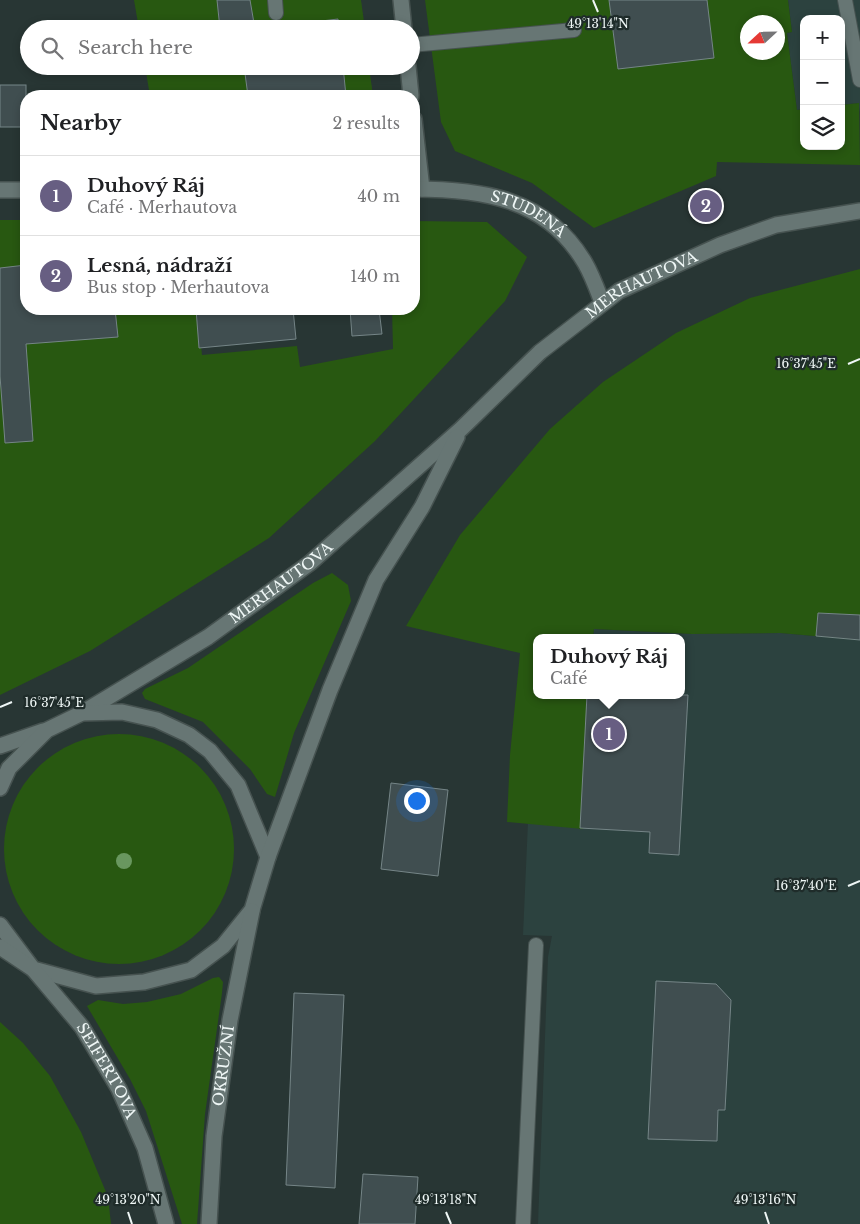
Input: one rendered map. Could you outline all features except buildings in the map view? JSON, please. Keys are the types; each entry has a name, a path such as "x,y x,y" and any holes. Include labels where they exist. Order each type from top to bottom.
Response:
{"street":[{"path":"401,0 403,20"},
{"path":"409,75 410,90"},
{"name":"STUDENÁ","path":"420,189 490,194 527,206 563,234 585,263 602,302"},
{"path":"0,190 20,190"},
{"name":"MERHAUTOVA","path":"47,730 82,713 208,637 310,563 461,429 540,352 602,302 619,291 720,245 776,225 860,211"},
{"name":"MERHAUTOVA","path":"252,910 268,857 330,690 376,580 422,507 461,429"},
{"path":"82,713 122,712 157,720 189,736 210,751 238,785 268,857"},
{"path":"0,746 47,730"},
{"path":"0,788 9,768 47,730"},
{"path":"0,925 33,969 96,986 144,982 191,970 223,946 252,910"},
{"name":"OKRUŽNÍ","path":"209,1224 218,1107 230,1020 243,966 252,910"},
{"name":"SEIFERTOVA","path":"0,947 33,969 82,1027 119,1089 145,1148 166,1224"}],"lane":[{"path":"845,0 860,80"},
{"path":"420,44 574,30"},
{"path":"523,1224 536,945"}],"shaded area":[{"path":"788,0 860,0 860,112 858,103 845,105 845,15 800,15 800,110 797,110 787,33 792,32"},
{"path":"860,615 860,1224 538,1224 548,957 552,936 523,935 528,822 583,828 590,699 685,699 685,634 593,634 594,629 692,634 780,633 815,636"}],"green space":[{"path":"134,0 361,0 364,20 137,20"},
{"path":"425,0 788,0 792,32 787,33 797,110 800,110 800,150 845,150 845,105 859,103 860,165 717,162 716,176 594,228 532,183 455,151 441,122"},
{"path":"146,75 370,75 372,90 149,90"},
{"path":"0,220 20,220 20,315 198,315 202,355 297,346 300,367 393,349 392,315 420,315 420,221 487,222 527,257 505,301 375,441 269,538 90,651 0,695"},
{"path":"860,269 860,640 780,633 692,634 594,629 593,634 533,634 533,699 590,699 583,829 507,822 510,755 520,653 406,626 460,535 550,429 603,382 676,333 750,298"},
{"path":"332,573 348,585 351,601 294,733 275,797 267,794 250,769 203,722 145,699 142,693 145,689 188,668 313,583"},
{"path":"119,734 152,739 163,743 192,760 208,776 220,795 229,816 234,849 229,882 225,893 208,922 192,938 173,950 152,959 119,964 86,959 75,955 46,938 30,922 18,903 9,882 4,849 9,816 13,805 30,776 46,760 65,748 86,739"},
{"path":"219,977 223,982 205,1114 197,1224 182,1224 146,1111 130,1079 87,1006 98,1000 123,1004 147,1002 181,994 213,978"},
{"path":"0,1022 23,1043 50,1076 81,1132 108,1197 111,1224 0,1224"}],"place":[{"name":"Lesná, nádraží","path":"706,206"},
{"name":"Duhový Ráj","path":"609,734"}]}
